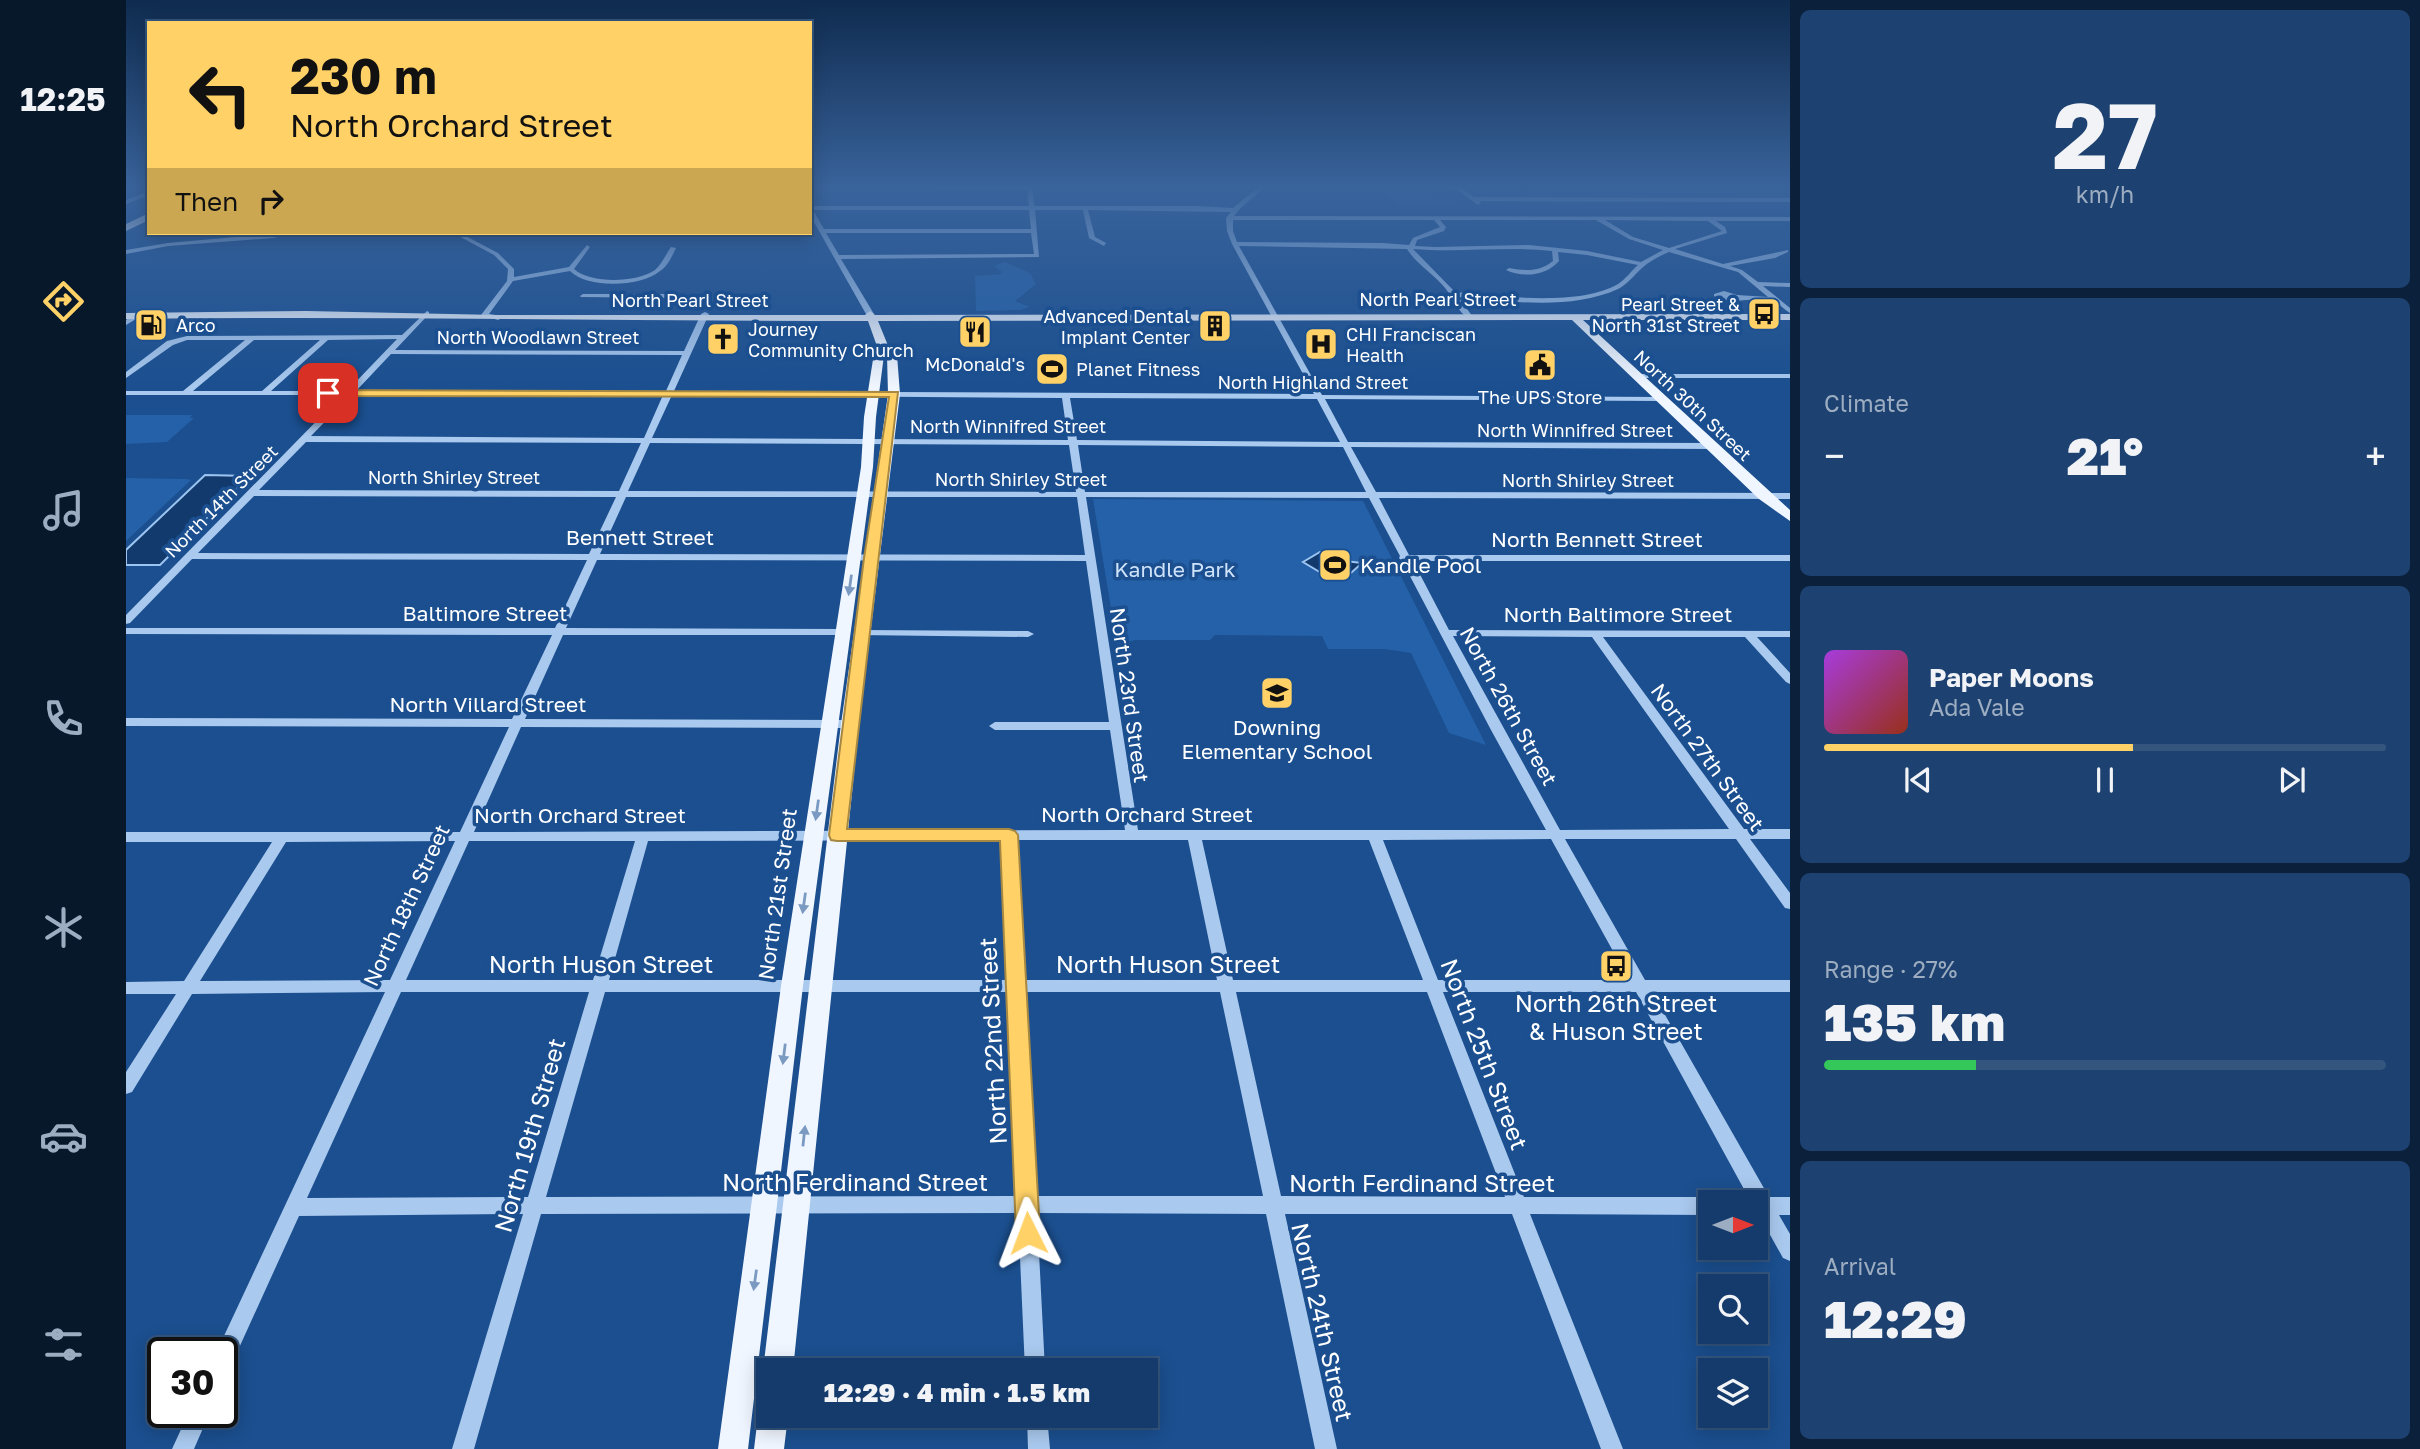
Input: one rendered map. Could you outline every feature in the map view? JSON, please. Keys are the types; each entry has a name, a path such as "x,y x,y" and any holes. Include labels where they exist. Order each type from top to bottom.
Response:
{"main road":[{"name":"North Pearl Street","path":"425,316 482,313 704,316"},
{"name":"North Pearl Street","path":"131,316 1790,317"},
{"name":"North 21st Street","path":"733,1449 813,836 843,632 862,557 871,494 887,441 894,394 892,355 884,350 871,316"},
{"name":"North 30th Street","path":"1574,317 1764,496 1790,517"},
{"name":"North 21st Street","path":"871,494 869,441 879,353 884,350"},
{"name":"North 21st Street","path":"779,1358 862,633 862,557"},
{"path":"769,1449 772,1428"}],"street":[{"path":"455,318 472,317 482,313 501,297 500,294 512,278 511,268 502,258 490,252"},
{"path":"573,272 584,252"},
{"path":"512,278 573,272 597,281 639,278 657,271 670,252"},
{"path":"833,252 871,316"},
{"path":"836,257 1036,257 1036,252"},
{"name":"North 26th Street","path":"1239,252 1751,1190"},
{"path":"1412,252 1447,286 1469,317"},
{"path":"1509,270 1531,272 1549,267 1556,261 1555,252"},
{"path":"1570,252 1643,264"},
{"path":"1452,295 1527,299 1588,295 1625,284 1643,264 1667,252"},
{"path":"1676,252 1724,265 1759,284 1790,311"},
{"path":"1724,265 1782,252"},
{"path":"576,306 597,281"},
{"path":"1759,284 1790,285"},
{"path":"583,296 677,296"},
{"path":"1738,297 1774,299"},
{"path":"482,313 498,318"},
{"path":"126,323 131,316"},
{"name":"North 14th Street","path":"126,621 425,316"},
{"name":"North 18th Street","path":"234,1337 704,316"},
{"path":"185,393 253,337"},
{"path":"264,393 327,337"},
{"path":"126,376 170,343 182,339 403,337"},
{"name":"North Woodlawn Street","path":"389,352 687,353"},
{"path":"1637,376 1790,376"},
{"name":"North Highland Street","path":"126,393 669,393 1661,399"},
{"name":"North 23rd Street","path":"1066,396 1132,834"},
{"name":"North Winnifred Street","path":"305,439 1711,446"},
{"name":"North Shirley Street","path":"251,493 1790,496"},
{"name":"Bennett Street","path":"189,556 1090,558"},
{"name":"North Bennett Street","path":"1404,558 1790,558"},
{"name":"Baltimore Street","path":"126,631 843,632"},
{"path":"862,633 1028,634"},
{"name":"North Baltimore Street","path":"1446,633 1790,634"},
{"name":"North 27th Street","path":"1595,633 1790,904"},
{"path":"1748,634 1790,680"},
{"name":"North Villard Street","path":"126,722 850,724"},
{"path":"995,726 1115,726"},
{"name":"North 25th Street","path":"1374,834 1612,1449"},
{"name":"North Orchard Street","path":"126,837 1790,834"},
{"name":"North 22nd Street","path":"1009,835 1034,1358"},
{"name":"North 24th Street","path":"1194,835 1326,1449"},
{"name":"North 19th Street","path":"464,1449 643,836"},
{"path":"126,1087 282,837"},
{"name":"North Huson Street","path":"126,988 1790,986"},
{"name":"North Ferdinand Street","path":"295,1207 765,1204 1698,1206"},
{"path":"1768,1206 1790,1206"},
{"name":"North 26th Street","path":"1768,1218 1790,1252"},
{"path":"183,1449 193,1428"},
{"path":"1038,1428 1039,1449"}],"green space":[{"path":"1005,262 1030,273 1036,284 1015,301 1030,307 1020,310 976,311 975,276 1001,274 994,266"},
{"path":"126,415 192,415 190,418 194,418 167,442 126,444"},
{"path":"126,478 187,479 191,480 126,541"},
{"name":"Kandle Park","path":"1093,499 1363,501 1486,745 1449,733 1411,653 1384,649 1328,649 1322,636 1215,635 1210,640 1135,640 1117,645"}],"shaded area":[{"path":"205,475 249,476 160,565 126,565 126,550"},
{"name":"Kandle Pool","path":"1320,552 1345,561 1362,563 1351,573 1333,580 1303,562"}],"place":[{"name":"Pearl Street & North 31st Street","path":"1764,314"},
{"name":"Arco","path":"151,325"},
{"name":"Advanced Dental Implant Center","path":"1215,326"},
{"name":"McDonald's","path":"975,332"},
{"name":"Journey Community Church","path":"723,339"},
{"name":"CHI Franciscan Health","path":"1321,344"},
{"name":"The UPS Store","path":"1540,365"},
{"name":"Planet Fitness","path":"1052,369"},
{"name":"Kandle Pool","path":"1335,565"},
{"name":"Downing Elementary School","path":"1277,693"},
{"name":"North 26th Street & Huson Street","path":"1616,966"}],"route":[{"path":"328,393 894,394 870,558 837,835 1009,835 1028,1233"}]}
